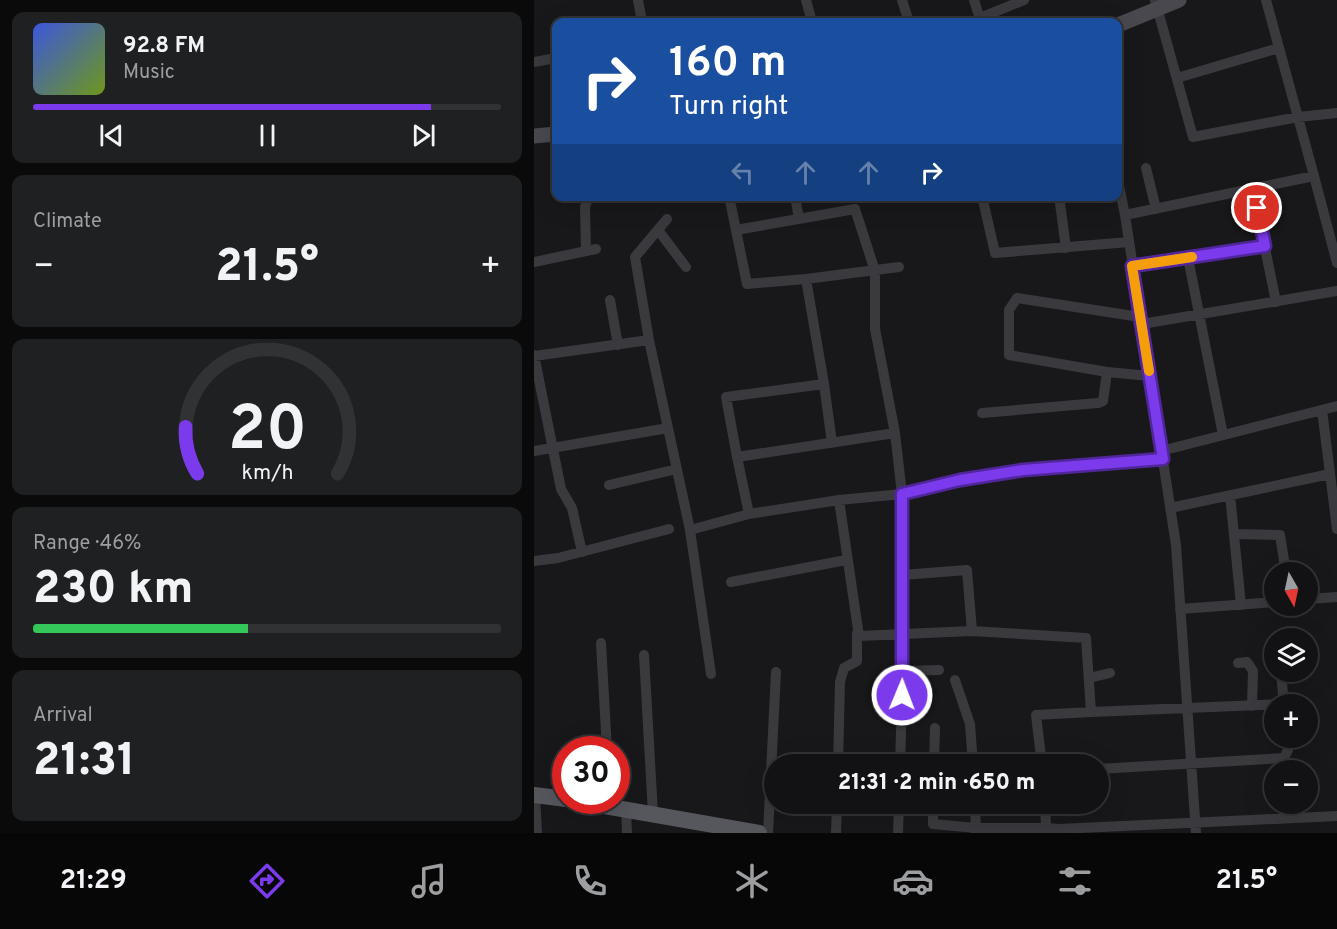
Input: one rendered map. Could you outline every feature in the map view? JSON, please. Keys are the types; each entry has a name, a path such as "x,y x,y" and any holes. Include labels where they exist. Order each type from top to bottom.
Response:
{"main road":[{"path":"1122,23 1156,5 1179,0"},
{"path":"534,136 552,134"},
{"path":"534,795 552,797"},
{"path":"630,809 691,826 759,833"}],"street":[{"path":"638,0 641,18"},
{"path":"806,0 811,18"},
{"path":"902,0 908,18"},
{"path":"974,0 979,18"},
{"path":"984,18 1024,0"},
{"path":"1266,0 1337,263"},
{"path":"1156,5 1193,137 1298,117 1337,113"},
{"path":"1177,78 1279,48"},
{"path":"534,62 552,59"},
{"path":"1146,168 1156,209"},
{"path":"1125,215 1314,176"},
{"path":"1253,189 1276,302"},
{"path":"1122,200 1170,508 1180,609 1196,829"},
{"path":"534,262 591,250 585,207 587,201"},
{"path":"730,201 747,284 899,267"},
{"path":"796,201 799,219"},
{"path":"982,201 995,253 1129,243"},
{"path":"1060,201 1066,248"},
{"path":"736,230 855,209 875,271 875,328 895,433 902,494 904,634 900,754"},
{"path":"667,219 635,257 649,340 690,530 711,674"},
{"path":"658,230 686,267"},
{"path":"1132,266 1265,246"},
{"path":"1188,258 1223,435"},
{"path":"806,279 824,384 831,443"},
{"path":"1150,376 1107,372 1009,355 1009,310 1017,298 1141,321 1199,315 1337,291"},
{"path":"610,300 618,345"},
{"path":"582,552 572,508 561,489 534,355 649,340"},
{"path":"982,413 1098,403 1103,401 1107,372"},
{"path":"749,514 726,397 824,384"},
{"path":"690,530 749,514 838,500 902,494 960,480 1023,470 1162,455 1223,435 1337,406"},
{"path":"1322,410 1337,529"},
{"path":"534,451 668,428"},
{"path":"737,457 895,433"},
{"path":"609,484 677,469"},
{"path":"1170,508 1330,474"},
{"path":"1230,495 1241,604"},
{"path":"838,500 857,633 857,661 844,668 840,682 838,754"},
{"path":"534,561 582,552 669,529"},
{"path":"1234,534 1280,535 1284,562"},
{"path":"731,582 846,560"},
{"path":"902,575 967,570 972,631"},
{"path":"1318,598 1337,597"},
{"path":"1180,609 1264,603"},
{"path":"857,633 859,636 972,631 1086,639 1092,712"},
{"path":"601,643 606,736"},
{"path":"644,655 653,814"},
{"path":"1238,663 1247,662 1253,671 1252,706"},
{"path":"903,671 939,670"},
{"path":"768,833 776,672"},
{"path":"1089,678 1110,673"},
{"path":"955,680 970,724 972,754"},
{"path":"1041,754 1036,715 1264,705"},
{"path":"934,754 935,728"},
{"path":"1109,769 1284,758 1288,748"},
{"path":"534,795 537,833"},
{"path":"619,814 627,833"},
{"path":"836,833 837,814"},
{"path":"898,833 899,814"},
{"path":"933,814 933,824 976,831 1047,828 1196,829 1337,816"},
{"path":"975,814 976,831"},
{"path":"1046,814 1047,828"}],"slow traffic":[{"path":"1149,371 1132,266 1192,257"}],"route":[{"path":"902,695 904,634 902,494 960,480 1023,470 1163,459 1132,266 1265,246 1257,208"}]}
